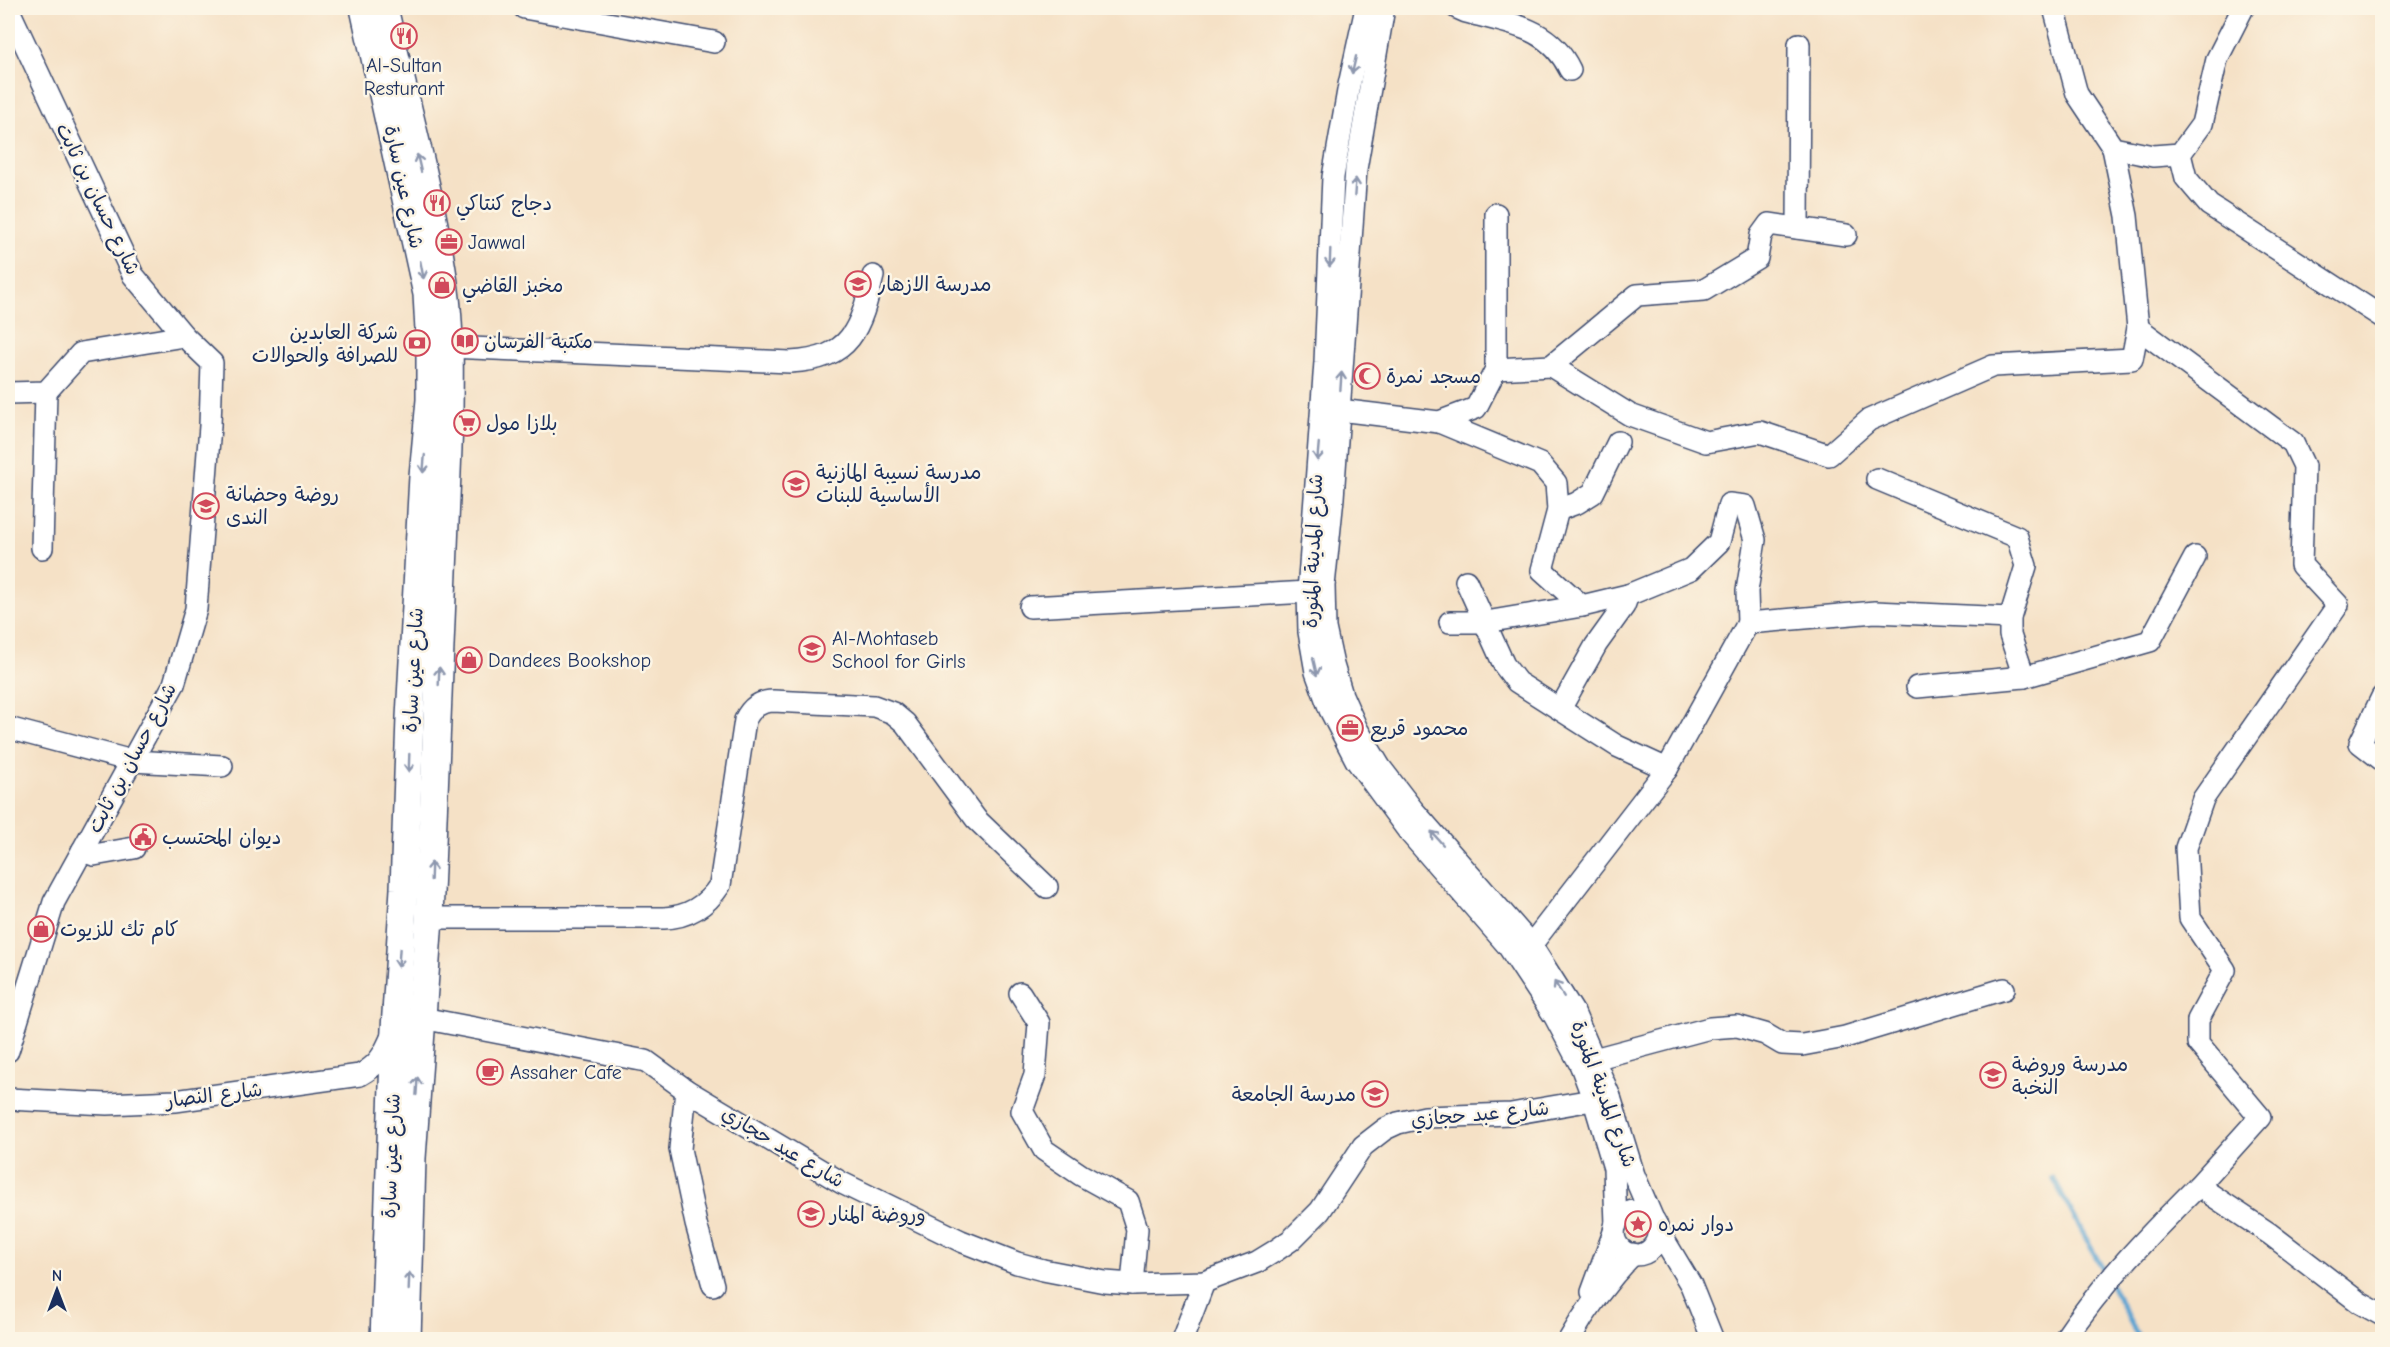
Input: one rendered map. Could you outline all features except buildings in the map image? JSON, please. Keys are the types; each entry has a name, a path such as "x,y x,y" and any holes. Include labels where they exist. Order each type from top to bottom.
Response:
{"main road":[{"name":"شارع عين سارة","path":"364,8 427,294 430,348 430,400 423,476 410,718 404,889 395,1029 384,1340"},
{"name":"شارع عين سارة","path":"384,8 437,241 446,292 449,347 449,423 429,918 412,1158 407,1340"}],"street":[{"name":"شارع حسان بن ثابت","path":"8,8 133,275 184,336 212,363 210,426 196,609 174,684 54,902 8,1051"},
{"path":"524,8 714,42"},
{"name":"شارع المدينة المنورة","path":"1366,8 1349,85 1334,177 1325,362 1308,592 1309,632 1316,672 1330,710 1356,760 1408,832 1508,946 1587,1063"},
{"name":"شارع المدينة المنورة","path":"1384,8 1356,169 1340,410 1324,586 1325,628 1342,695 1357,729 1380,767 1413,810 1531,945 1574,1013 1587,1063 1655,1224 1691,1285 1713,1340"},
{"path":"1456,8 1538,32 1563,54 1570,70"},
{"path":"1496,369 1551,366 1630,416 1706,442 1760,432 1829,454 1869,420 1993,366 2132,359 2138,328 2127,216 2114,148 2077,94 2054,8"},
{"path":"2114,148 2153,156 2180,153 2202,124 2217,59 2243,8"},
{"path":"1798,228 1799,44"},
{"path":"2180,153 2186,178 2209,205 2382,317"},
{"path":"1439,422 1476,408 1496,369 1496,214"},
{"path":"1551,366 1637,295 1704,290 1757,258 1761,235 1769,224 1846,235"},
{"path":"449,347 790,362 812,360 833,352 851,337 862,317 873,276"},
{"path":"2064,1340 2088,1305 2260,1117 2198,1043 2198,1020 2225,970 2190,918 2186,848 2203,799 2338,605 2301,565 2304,466 2293,443 2138,328"},
{"path":"42,548 46,392 81,353 184,336"},
{"path":"8,393 46,392"},
{"path":"1340,410 1439,422 1540,464 1556,483 1558,510 1542,570 1582,606"},
{"path":"1558,510 1577,503 1593,493 1618,442"},
{"path":"1877,479 2017,537 2026,566 2010,618 2010,636 2024,677"},
{"path":"1450,622 1486,622 1582,606 1628,595 1691,569 1719,542 1729,504 1745,506 1755,540 1748,591 1748,623 1667,768 1531,945"},
{"path":"1917,687 2024,677 2150,641 2195,557"},
{"path":"1466,581 1510,674 1517,682 1617,746 1667,768"},
{"path":"1030,608 1308,592"},
{"path":"1560,709 1596,645 1624,606 1628,595"},
{"path":"1748,623 1875,612 2010,618"},
{"path":"2382,698 2360,743 2382,760"},
{"path":"429,918 664,918 694,910 712,896 720,885 745,720 754,707 763,702 773,701 868,705 893,713 905,723 976,819 1047,887"},
{"path":"8,728 132,761 222,766"},
{"path":"82,850 93,855 134,848"},
{"path":"1587,1063 1710,1029 1737,1026 1765,1034 1782,1044 1802,1045 1845,1037 2004,989"},
{"path":"1020,993 1039,1023 1035,1074 1022,1111 1044,1150 1081,1175 1128,1201 1137,1229 1132,1284"},
{"path":"395,1029 422,1018"},
{"name":"شارع عبد حجازي","path":"422,1018 646,1062 686,1090 842,1183 961,1240 1017,1263 1043,1270 1105,1282 1132,1284 1204,1282 1257,1262 1292,1240 1320,1211 1363,1146 1385,1129 1398,1123 1425,1117 1511,1114 1602,1099"},
{"name":"شارع النصار","path":"8,1099 107,1104 175,1101 360,1074 373,1068 382,1058 395,1029"},
{"path":"686,1090 680,1149 696,1224 713,1285"},
{"name":"شارع المدينة المنورة","path":"1602,1099 1614,1168 1615,1228"},
{"path":"2198,1186 2270,1234 2360,1304 2382,1315"},
{"path":"1569,1340 1583,1315 1615,1274 1639,1254 1656,1244 1655,1224 1640,1211 1632,1211 1620,1218 1583,1315"},
{"path":"1615,1228 1619,1246 1639,1254 1691,1285"},
{"path":"1182,1340 1204,1282"}],"waterway":[{"path":"2053,1178 2107,1277"},
{"path":"2111,1285 2140,1340"}],"place":[{"name":"Al-Sultan Resturant","path":"404,36"},
{"name":"دجاج كنتاكي","path":"437,203"},
{"name":"Jawwal","path":"449,242"},
{"name":"مدرسة الازهار","path":"858,284"},
{"name":"مخبز القاضي","path":"442,285"},
{"name":"مكتبة الفرسان","path":"465,341"},
{"name":"شركة العابدين للصرافة والحوالات","path":"417,343"},
{"name":"مسجد نمرة","path":"1367,376"},
{"name":"بلازا مول","path":"467,423"},
{"name":"مدرسة نسيبة المازنية الأساسية للبنات","path":"796,484"},
{"name":"روضة وحضانة الندى","path":"206,506"},
{"name":"Al-Mohtaseb School for Girls","path":"812,649"},
{"name":"Dandees Bookshop","path":"469,660"},
{"name":"محمود قريع","path":"1350,728"},
{"name":"ديوان المحتسب","path":"143,837"},
{"name":"كام تك للزيوت","path":"41,929"},
{"name":"Assaher Cafe","path":"490,1072"},
{"name":"مدرسة وروضة النخبة","path":"1993,1075"},
{"name":"مدرسة الجامعة","path":"1375,1094"},
{"name":"وروضة المنار","path":"811,1214"},
{"name":"دوار نمره","path":"1638,1224"}]}
